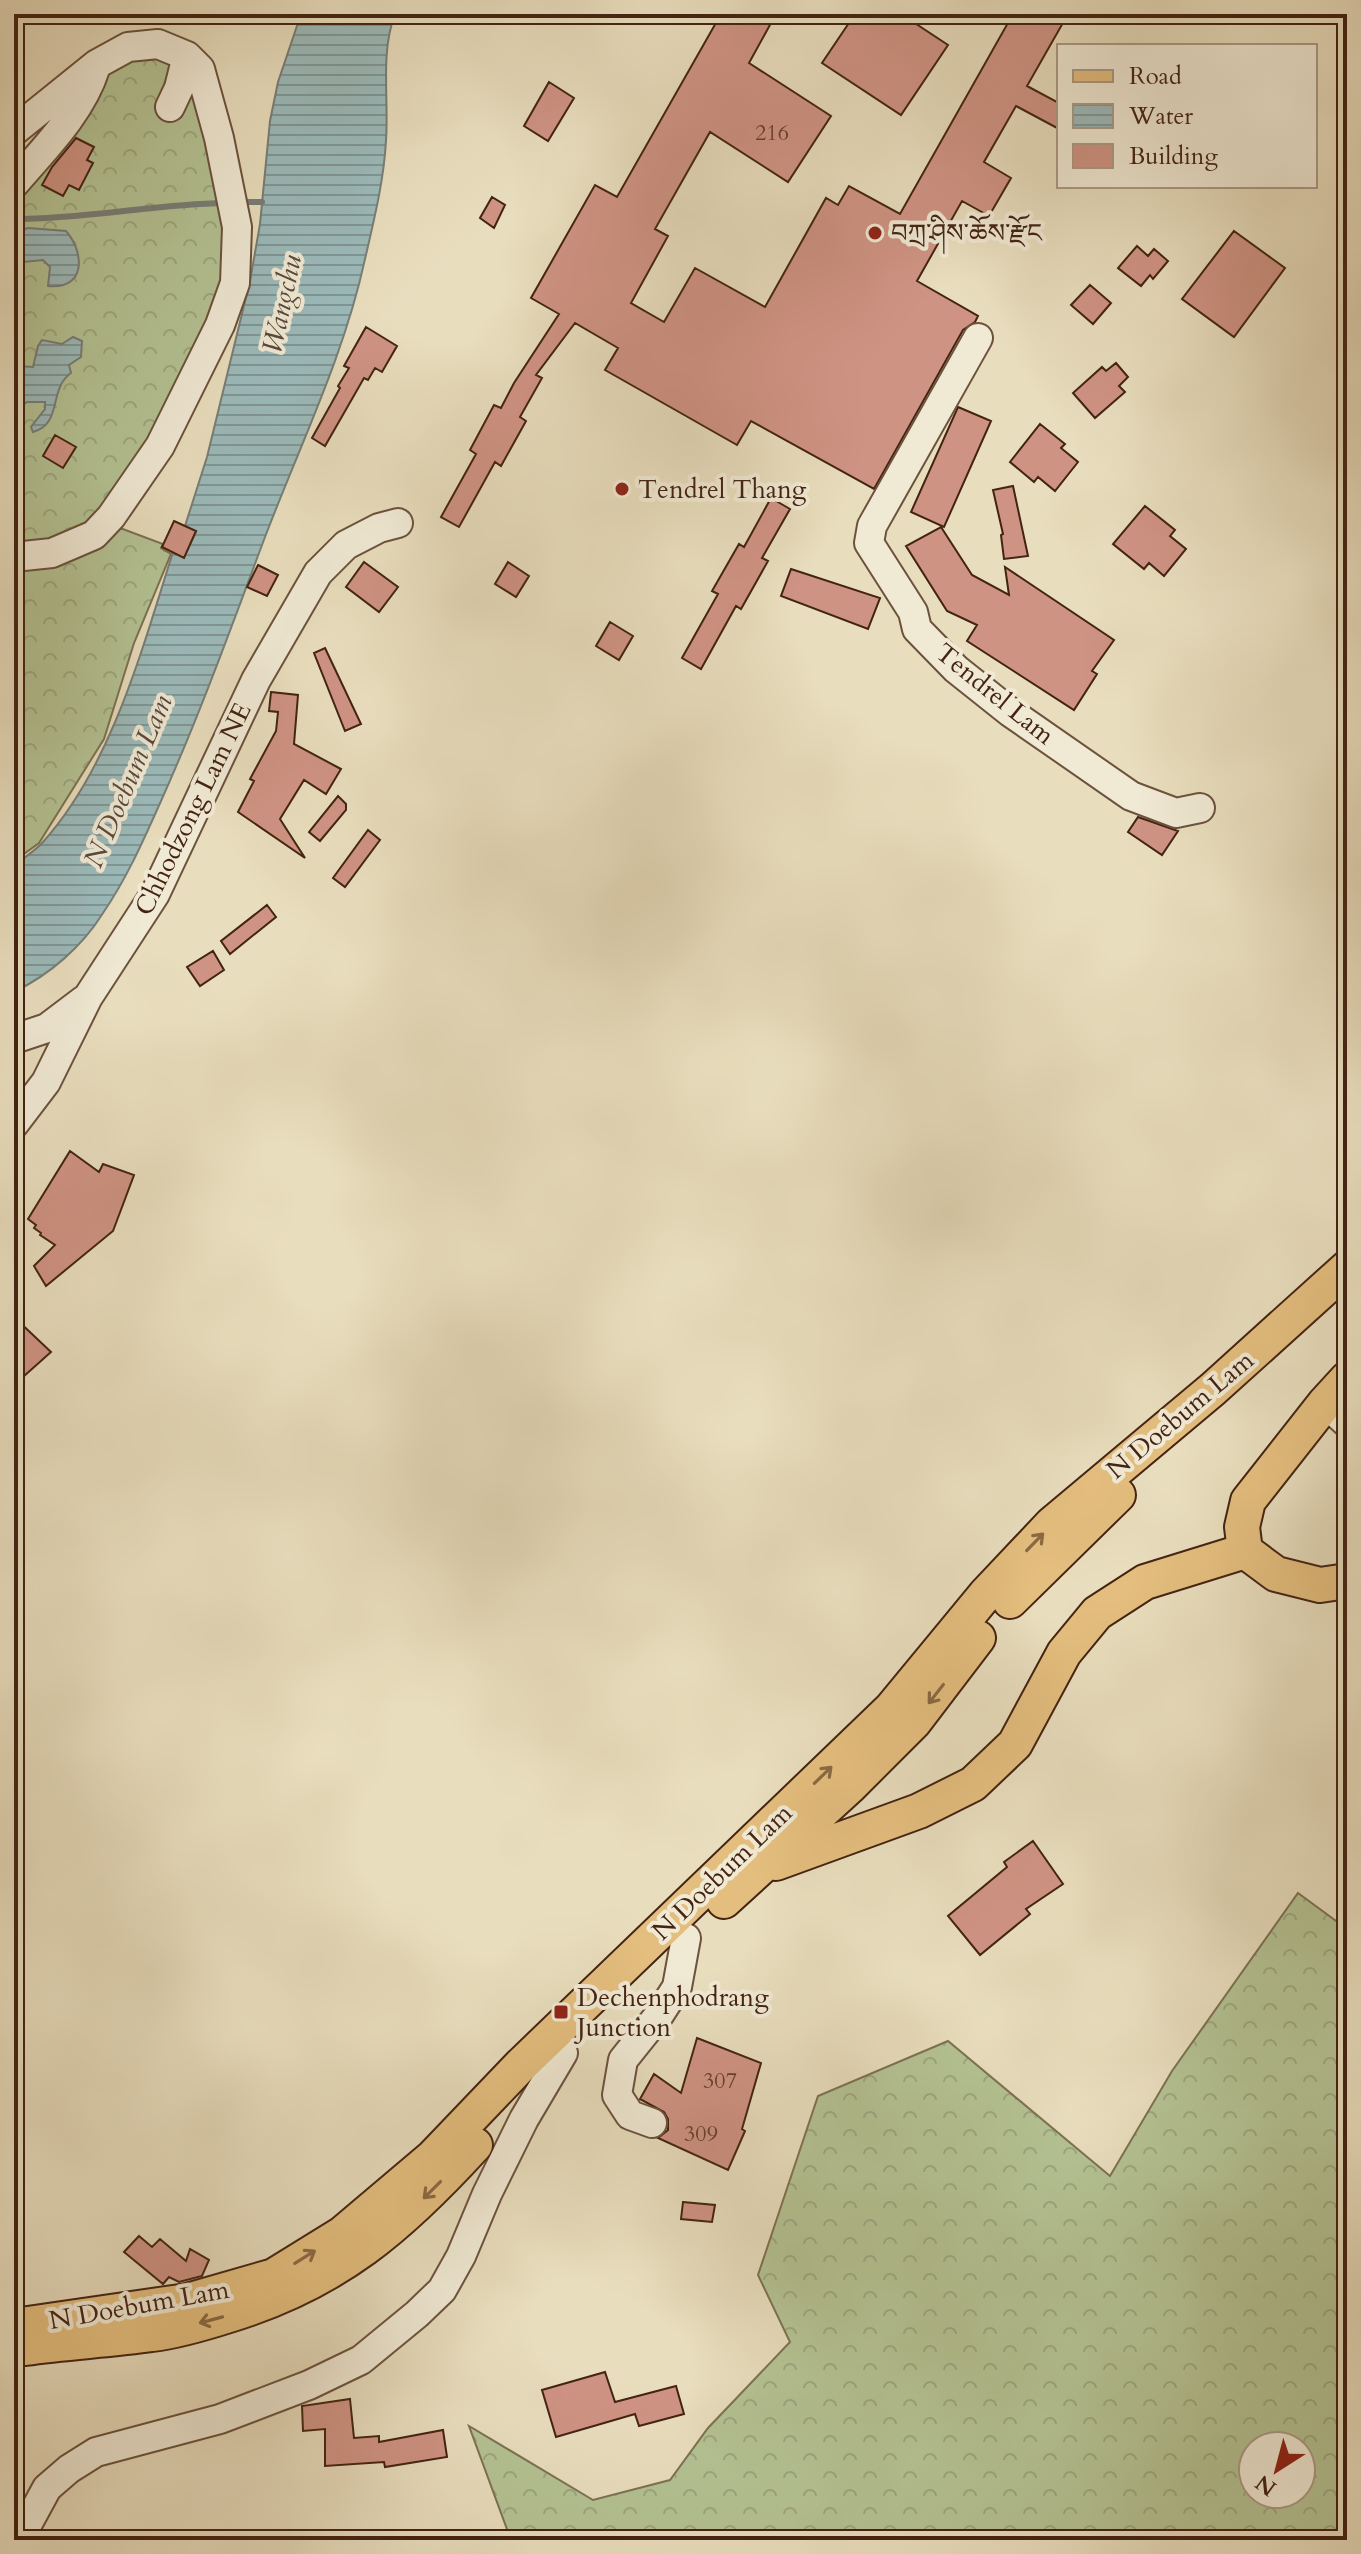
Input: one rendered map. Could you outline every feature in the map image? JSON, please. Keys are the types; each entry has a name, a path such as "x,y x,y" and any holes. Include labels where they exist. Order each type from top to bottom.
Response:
{"main road":[{"name":"N Doebum Lam","path":"14,2326 187,2301 274,2276 342,2234 433,2157 521,2065 891,1709 985,1595 1052,1524 1213,1389 1347,1268"},
{"name":"N Doebum Lam","path":"14,2349 155,2334 210,2321 270,2302 333,2272 375,2242 410,2213 563,2053 849,1787 914,1722 976,1640 1019,1590 1118,1495 1347,1301"},
{"path":"1340,1402 1248,1501 1242,1527 1245,1551 1276,1574 1320,1585 1347,1581"},
{"path":"761,1869 919,1811 973,1784 1015,1744 1064,1653 1097,1613 1145,1582 1245,1551"}],"street":[{"path":"14,131 97,64 128,47 158,44 187,56 200,69 219,138 237,227 235,283 220,325 160,446 111,517 94,535 52,553 14,557"},
{"path":"170,107 179,88 187,56"},
{"path":"14,184 53,139 88,90 97,64"},
{"name":"Tendrel Lam","path":"978,338 872,526 869,543 913,612 917,629 956,669 1010,712 1131,796 1176,813 1200,808"},
{"name":"Chhodzong Lam NE","path":"14,1124 46,1082 88,997 155,894 256,680 318,573 346,545 379,528 398,523"},
{"path":"14,1039 47,1028 88,997"},
{"path":"652,2123 630,2115 617,2095 623,2060 677,1987 686,1938"},
{"path":"21,2540 33,2510 47,2488 96,2452 220,2419 309,2385 361,2360 417,2314 442,2290 461,2256 512,2144 563,2053"}],"green space":[{"path":"156,51 193,71 227,208 229,283 155,439 95,523 14,551 14,197 111,64"},
{"path":"120,528 163,544 161,548 171,554 134,643 104,739 39,843 14,861 14,567 99,542"},
{"path":"1298,1893 1347,1929 1347,2540 511,2540 469,2426 593,2500 670,2480 708,2428 790,2342 758,2275 818,2096 948,2041 1110,2176 1172,2071"}],"water":[{"name":"Wangchu","path":"301,14 395,14 386,60 387,124 383,170 356,295 320,400 202,702 135,858 112,900 85,937 52,968 14,992 14,865 43,842 88,778 122,704 173,552 184,557 196,532 185,526 207,457 250,281 260,224 270,121 278,82"},
{"path":"28,228 66,231 79,259 75,276 70,282 48,286 50,267 43,260 14,263 14,232"},
{"path":"73,337 82,341 81,357 69,365 71,373 60,388 48,422 33,432 31,427 45,409 45,402 27,402 14,411 14,374 19,366 33,367 42,340 62,344"}],"building":[{"name":"བཀྲ་ཤིས་ཆོས་རྫོང","path":"721,14 776,14 749,63 831,116 788,182 710,132 655,229 668,236 631,303 664,322 695,268 765,307 826,198 838,205 849,186 900,214 1013,14 1068,14 1027,86 1057,102 1057,128 1016,106 984,162 1011,178 989,216 962,201 917,281 978,316 963,330 874,489 751,421 737,445 605,370 618,348 575,323 536,375 542,378 520,417 526,421 501,466 495,462 459,527 441,517 476,454 470,450 494,405 501,408 559,314 531,298 595,185 617,197"},
{"path":"855,14 901,14 948,45 901,115 822,63"},
{"path":"549,82 574,98 548,141 524,126"},
{"path":"76,138 94,147 87,160 93,163 79,190 69,185 63,196 42,185 52,167"},
{"path":"492,197 505,205 494,228 480,218"},
{"path":"1234,231 1285,268 1234,337 1182,299"},
{"path":"1137,246 1148,256 1154,249 1168,261 1153,279 1150,275 1141,286 1118,268"},
{"path":"1090,285 1111,303 1093,324 1071,305"},
{"path":"366,327 397,346 382,372 375,368 368,380 364,378 325,446 312,438 340,388 338,386 349,368 344,366"},
{"path":"1116,363 1128,377 1119,386 1125,392 1095,418 1073,393 1102,367 1106,371"},
{"path":"958,407 991,421 944,527 911,512"},
{"path":"1040,424 1065,444 1061,448 1078,462 1055,491 1038,477 1034,482 1010,462"},
{"path":"55,435 76,447 63,468 43,456"},
{"path":"1013,486 1028,556 1004,559 1003,534 993,490"},
{"path":"771,498 790,509 762,558 768,561 741,609 736,606 701,669 682,658 718,594 712,591 739,544 744,547"},
{"path":"1145,506 1175,530 1170,536 1186,549 1164,576 1149,563 1144,569 1113,544"},
{"path":"174,521 196,531 184,558 162,547"},
{"path":"941,527 972,575 1009,595 1005,567 1114,640 1092,671 1097,674 1074,710 967,641 977,625 947,611 906,546"},
{"path":"364,562 398,587 379,612 346,587"},
{"path":"508,562 529,576 516,597 495,584"},
{"path":"258,565 278,575 267,596 247,587"},
{"path":"791,569 880,598 868,629 781,596"},
{"path":"610,622 633,636 619,660 596,646"},
{"path":"325,648 361,724 345,731 314,653"},
{"path":"271,692 298,695 294,744 341,769 326,794 304,780 280,819 305,858 238,812 254,781 250,779 276,731 278,712 269,711"},
{"path":"338,796 346,804 346,810 320,841 309,832"},
{"path":"1138,817 1178,831 1162,855 1128,832"},
{"path":"368,830 380,840 345,887 333,878"},
{"path":"267,905 276,917 230,954 221,941"},
{"path":"213,951 224,970 200,986 187,967"},
{"path":"70,1151 99,1172 103,1164 134,1175 113,1231 46,1286 34,1266 55,1245 40,1235 34,1228 36,1225 28,1219"},
{"path":"14,1317 51,1352 14,1385"},
{"path":"1033,1841 1063,1884 1026,1909 1030,1914 980,1955 948,1916 1007,1867 1004,1862"},
{"path":"697,2038 761,2063 742,2129 745,2131 728,2170 658,2138 668,2130 668,2119 664,2112 640,2099 654,2074 681,2093"},
{"path":"683,2202 715,2205 712,2222 681,2219"},
{"path":"139,2236 152,2247 160,2239 186,2261 190,2249 209,2260 202,2276 179,2282 169,2277 163,2284 124,2252"},
{"path":"605,2372 615,2402 676,2386 684,2414 639,2426 635,2414 556,2437 542,2390"},
{"path":"350,2399 354,2438 379,2436 379,2442 443,2430 447,2457 385,2467 384,2462 325,2466 325,2429 303,2431 302,2406"}],"waterway":[{"path":"241,202 262,202"},
{"path":"14,219 225,203"}],"place":[{"name":"བཀྲ་ཤིས་ཆོས་རྫོང","path":"875,233"},
{"name":"Tendrel Thang","path":"622,489"},
{"name":"Dechenphodrang Junction","path":"561,2012"}]}
